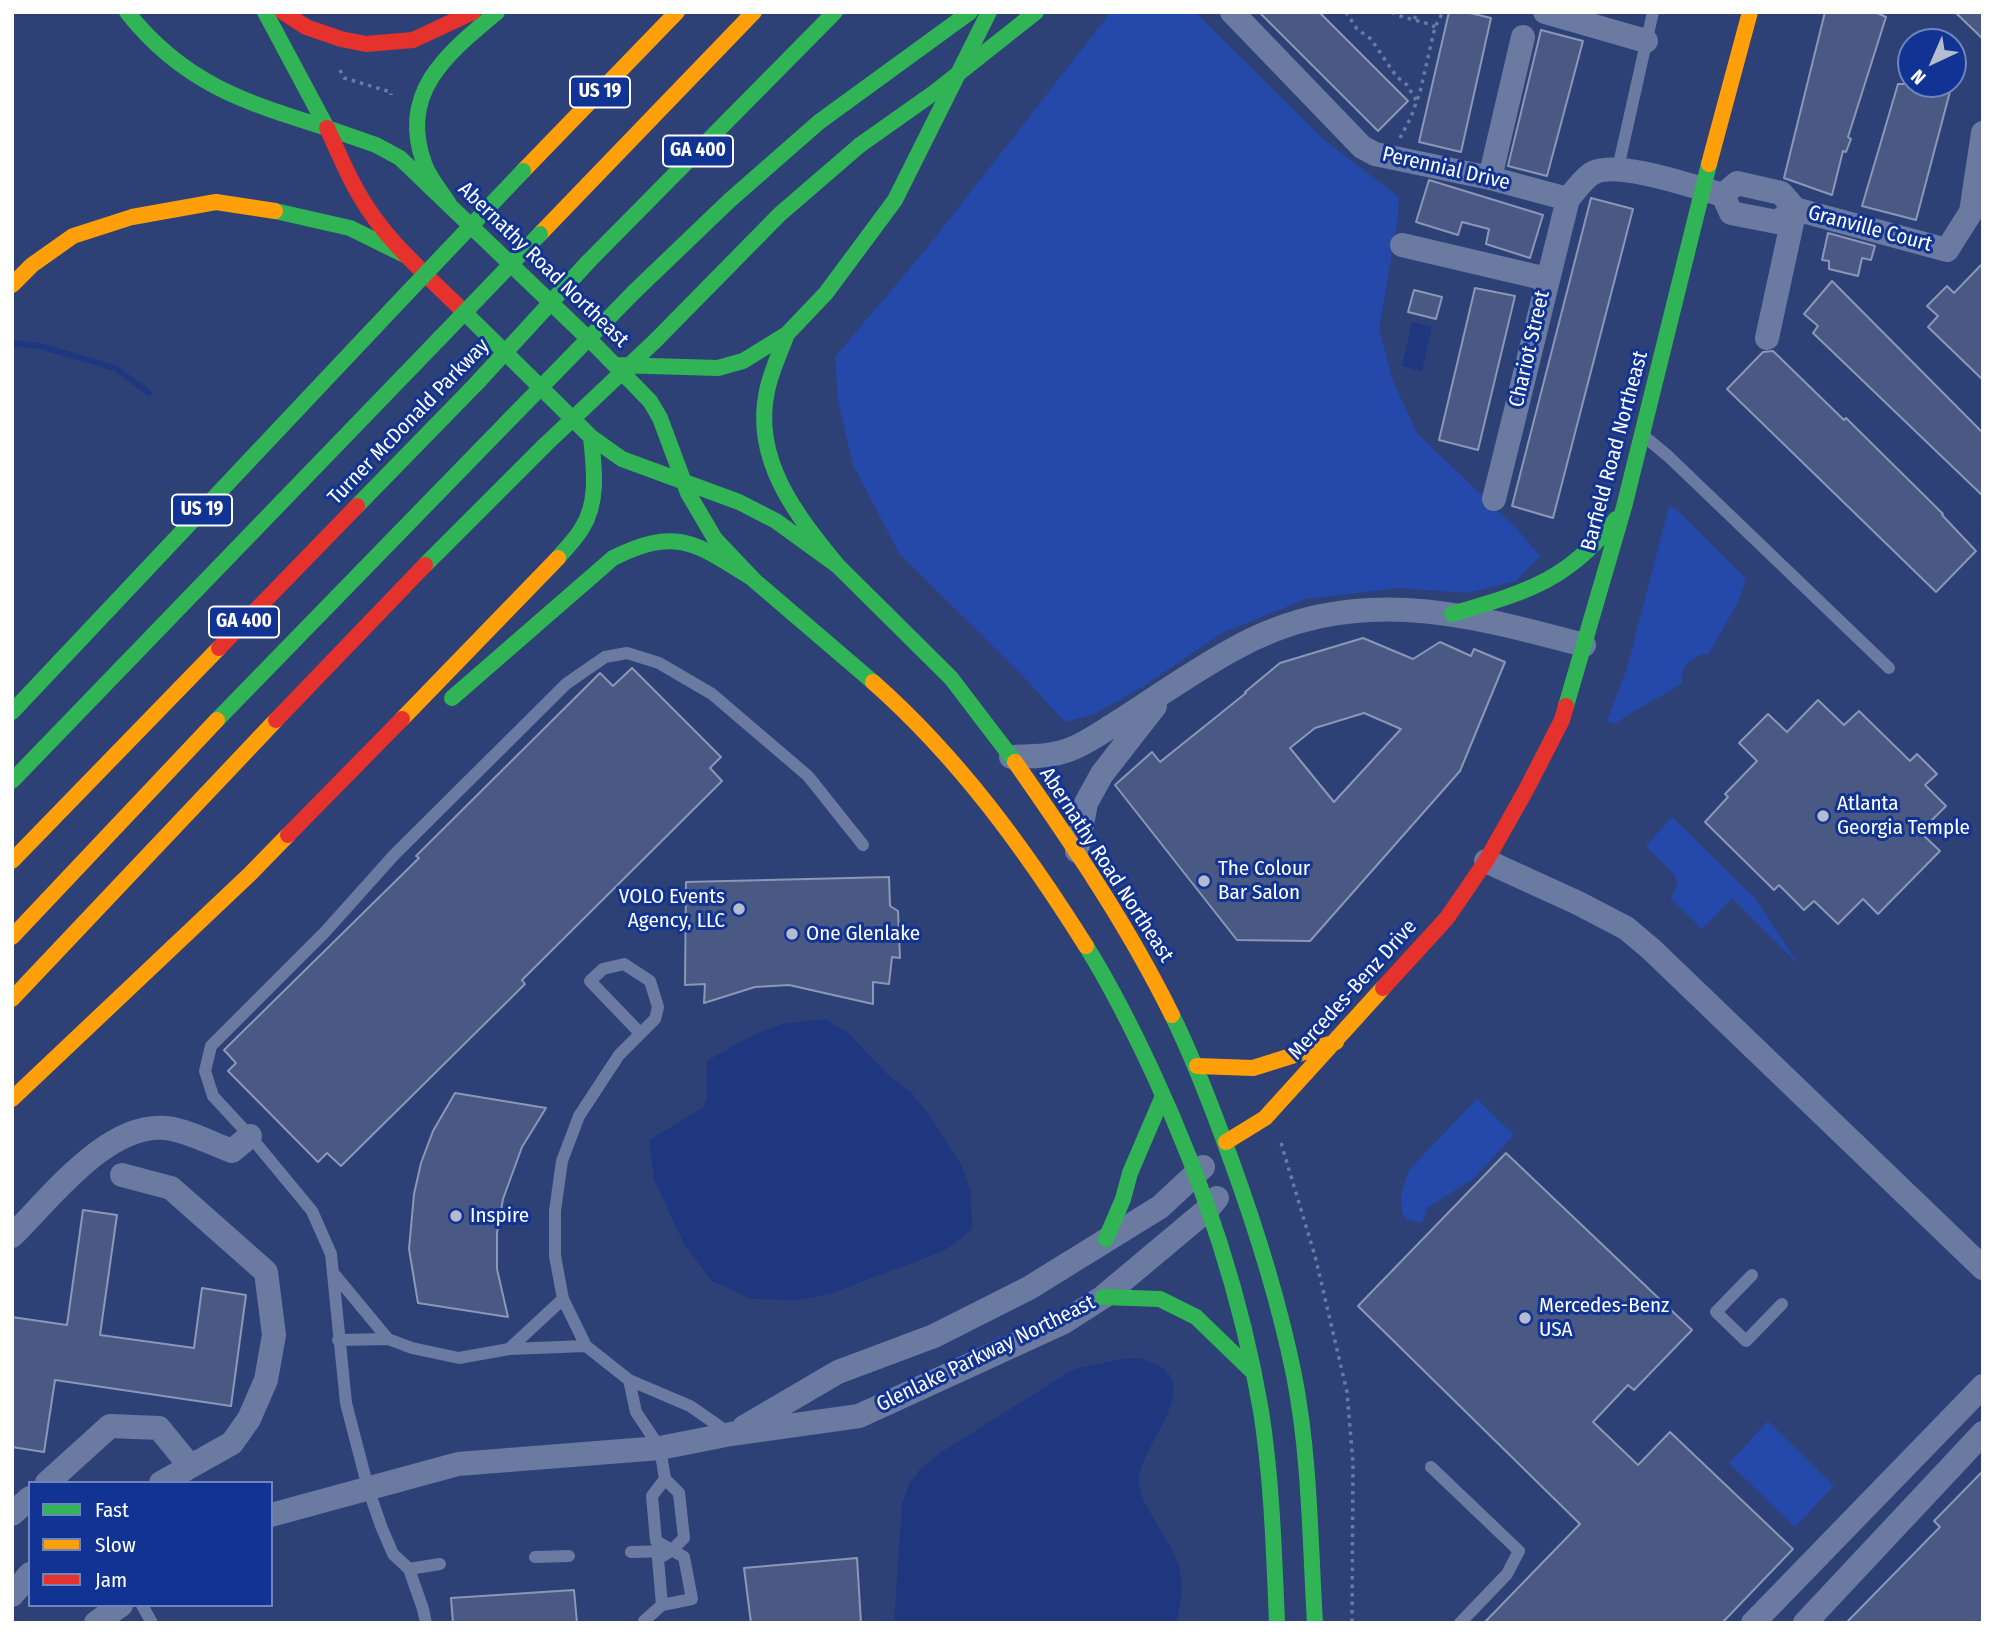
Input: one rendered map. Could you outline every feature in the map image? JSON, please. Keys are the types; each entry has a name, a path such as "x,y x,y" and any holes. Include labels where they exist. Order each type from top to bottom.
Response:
{"main road":[{"name":"Abernathy Road Northeast","path":"127,12 156,48 180,68 239,97 376,145 400,158 449,204 616,365 654,406 681,479 699,514 721,547 750,577 926,732 975,788 1041,877 1102,973 1163,1096 1208,1209 1242,1317 1254,1373 1266,1450 1277,1623"},
{"name":"Abernathy Road Northeast","path":"265,12 327,128 360,197 407,256 590,437 622,459 739,502 776,522 838,566 951,678 1077,851 1142,955 1197,1066 1254,1223 1294,1376 1304,1446 1315,1623"},
{"path":"283,12 306,27 366,44 413,40 473,12"},
{"path":"449,204 424,163 417,136 418,107 433,71 447,55 497,12"},
{"name":"US 19","path":"12,712 677,12"},
{"name":"Turner McDonald Parkway","path":"12,781 754,12"},
{"name":"Turner McDonald Parkway","path":"12,861 476,384 588,262 835,12"},
{"path":"12,937 171,767 634,292 730,200 819,122 970,12"},
{"path":"616,365 718,368 743,361 787,334 826,293 895,200 989,12"},
{"path":"12,999 457,531 656,340 771,222 834,164 935,92 1036,12"},
{"name":"Barfield Road Northeast","path":"1472,881 1526,790 1562,720 1712,192 1750,12"},
{"path":"12,285 32,265 73,236 132,217 216,202 292,214 350,228 407,256"},
{"path":"787,334 767,392 763,421 765,448 776,478 798,518 838,566"},
{"path":"250,874 558,558 585,524 593,492 594,468 590,437"},
{"path":"1452,614 1512,597 1557,577 1593,547 1624,507"},
{"path":"436,711 612,558 629,548 649,542 688,541 701,546 750,577"},
{"path":"12,1099 250,874 405,738"},
{"name":"Mercedes-Benz Drive","path":"1226,1142 1260,1123 1447,918 1472,881"},
{"path":"1197,1066 1253,1068 1336,1042"},
{"path":"1106,1239 1123,1199 1130,1173 1163,1096"},
{"name":"Mercedes-Benz Drive","path":"1237,1174 1260,1123"},
{"path":"1103,1297 1160,1299 1196,1317 1254,1373"}],"street":[{"name":"Perennial Drive","path":"1232,12 1362,147 1375,154 1490,178 1568,199"},
{"path":"1545,12 1595,19 1646,41"},
{"path":"1490,178 1523,37"},
{"name":"Granville Court","path":"1712,192 1731,213 1777,222 1795,209 1947,250 1971,212 1983,133"},
{"path":"1568,199 1593,172 1618,168 1712,192"},
{"name":"Chariot Street","path":"1494,499 1568,199"},
{"path":"1767,338 1795,209"},
{"path":"1402,245 1547,279"},
{"path":"1011,757 1055,754 1090,739 1231,650 1266,632 1340,611 1380,609 1452,614 1507,624 1584,645"},
{"path":"1077,851 1086,803 1102,774 1167,692"},
{"path":"1486,861 1626,928 1983,1268"},
{"path":"12,1236 81,1167 114,1140 138,1131 166,1128 232,1150 250,1136"},
{"name":"Glenlake Parkway Northeast","path":"731,1434 838,1372 934,1336 1029,1288 1160,1207 1226,1142"},
{"name":"Glenlake Parkway Northeast","path":"273,1514 458,1464 660,1448 731,1434 859,1416 1064,1322 1103,1297 1208,1209 1237,1174"},
{"path":"122,1175 171,1188 266,1272 274,1335 267,1380 249,1419 232,1443 164,1481"},
{"path":"1753,1623 1983,1386"},
{"path":"49,1481 110,1426 159,1428 190,1466"},
{"path":"1805,1623 1983,1433"},
{"path":"12,1514 28,1500"},
{"path":"12,1595 28,1576"},
{"path":"96,1623 118,1607"}],"lane":[{"path":"1618,168 1653,12"},
{"path":"1642,435 1668,456 1889,668"},
{"path":"426,1623 409,1569 393,1554 368,1488 346,1404 331,1254 312,1211 213,1096 205,1071 211,1046 325,932 394,855 566,684 605,657 627,653 659,663 712,694 808,776 863,845"},
{"path":"640,1033 590,981 603,969 624,964 650,981 659,1007 655,1019 619,1055 579,1116 562,1161 555,1222 555,1256 564,1299 586,1346 629,1380 690,1406 731,1434"},
{"path":"335,1275 388,1339"},
{"path":"1752,1275 1716,1312 1746,1341 1783,1304"},
{"path":"509,1349 564,1299"},
{"path":"338,1340 388,1339 412,1348 459,1359 509,1349 586,1346"},
{"path":"629,1380 636,1412 660,1448 665,1479 679,1493 684,1538 658,1559 662,1605"},
{"path":"1431,1467 1519,1551 1507,1574 1460,1623"},
{"path":"644,1621 662,1605 692,1600 684,1558 656,1541 652,1496 665,1479"},
{"path":"631,1552 671,1550"},
{"path":"535,1557 569,1556"},
{"path":"409,1569 440,1564"},
{"path":"143,1607 152,1623"}],"path":[{"path":"1346,12 1357,29 1371,39 1416,100"},
{"path":"1392,12 1396,16 1435,27"},
{"path":"1414,19 1419,12"},
{"path":"1396,158 1399,140 1411,117 1435,27 1443,12"},
{"path":"340,70 344,78 391,92 391,103"},
{"path":"1281,1143 1315,1256 1347,1392 1353,1463 1352,1623"}],"shaded area":[{"path":"1111,12 1195,12 1323,139 1399,197 1398,218 1379,329 1393,381 1417,433 1517,529 1540,556 1516,581 1468,593 1398,588 1306,599 1222,633 1141,688 1095,714 1065,722 1019,672 899,553 853,465 838,400 835,357 927,248"},
{"path":"1412,322 1432,327 1422,371 1402,366"},
{"path":"1669,507 1675,508 1746,579 1738,602 1708,655 1699,656 1687,664 1682,683 1615,724 1607,721 1627,668"},
{"path":"1672,817 1755,898 1799,965 1732,898 1702,929 1671,899 1678,882 1674,874 1646,846"},
{"path":"825,1019 848,1033 888,1075 911,1092 934,1122 962,1166 971,1192 972,1229 944,1251 832,1293 800,1300 752,1299 712,1281 685,1246 654,1180 649,1140 704,1107 707,1097 707,1061 749,1037 782,1024"},
{"path":"1477,1099 1514,1135 1473,1179 1427,1208 1420,1223 1406,1219 1402,1212 1401,1194 1409,1170"},
{"path":"1140,1358 1165,1370 1173,1385 1173,1398 1146,1456 1139,1483 1144,1501 1179,1567 1182,1591 1176,1623 894,1623 902,1504 909,1484 920,1469 940,1453 1074,1369"},
{"path":"1768,1421 1834,1486 1795,1527 1729,1463"}],"building":[{"path":"1259,12 1319,12 1408,101 1378,131"},
{"path":"1449,12 1466,12 1491,18 1461,152 1419,142"},
{"path":"1825,12 1875,12 1886,17 1848,137 1851,139 1846,152 1843,151 1832,195 1784,178"},
{"path":"1955,12 1983,12 1983,39"},
{"path":"1541,30 1583,41 1547,176 1508,166"},
{"path":"1897,87 1897,98 1948,98 1916,220 1862,206"},
{"path":"1429,180 1543,215 1530,258 1486,244 1489,229 1462,222 1458,235 1416,222"},
{"path":"1591,198 1633,209 1553,518 1512,506"},
{"path":"1828,233 1875,246 1871,260 1862,258 1858,276 1829,269 1829,261 1822,260"},
{"path":"1983,263 1983,380 1928,327 1938,316 1927,306 1947,286 1954,293"},
{"path":"1832,281 1983,433 1983,496 1813,333 1818,326 1804,314"},
{"path":"1475,288 1515,296 1478,450 1439,440"},
{"path":"1414,290 1442,297 1436,319 1408,312"},
{"path":"1773,351 1844,420 1846,418 1943,514 1976,551 1936,592 1727,389 1763,352"},
{"path":"1363,638 1413,659 1440,642 1471,656 1474,649 1505,662 1460,771 1310,941 1237,940 1115,785 1152,752 1160,762 1280,663","holes":["1364,713 1401,729 1334,802 1290,748 1315,728"]},
{"path":"632,668 721,757 710,768 722,781 522,980 525,984 341,1166 327,1153 318,1162 228,1071 236,1063 224,1050 419,858 416,856 600,673 613,686"},
{"name":"Atlanta Georgia Temple","path":"1818,700 1844,725 1859,711 1910,761 1917,754 1937,774 1925,785 1946,806 1920,832 1940,851 1878,914 1863,899 1838,924 1814,901 1804,910 1779,885 1774,890 1705,822 1728,797 1725,794 1757,761 1739,743 1768,714 1787,732"},
{"name":"One Glenlake","path":"889,877 890,906 898,911 900,958 892,957 889,984 873,982 873,1004 789,985 755,987 704,1003 705,984 685,985 686,882"},
{"name":"Inspire","path":"455,1093 546,1108 522,1147 503,1199 497,1233 497,1269 508,1317 418,1303 409,1249 414,1194 421,1163 433,1131"},
{"name":"Mercedes-Benz USA","path":"1506,1153 1692,1330 1634,1390 1628,1385 1593,1422 1638,1465 1670,1432 1793,1549 1722,1623 1484,1623 1580,1524 1358,1306"},
{"path":"83,1210 117,1215 100,1335 194,1348 202,1288 246,1295 231,1406 55,1380 44,1452 12,1447 12,1317 67,1325"},
{"path":"1983,1471 1983,1623 1846,1623 1940,1527 1934,1521"},
{"path":"857,1558 861,1623 751,1623 744,1568"},
{"path":"574,1590 577,1623 453,1623 451,1598"}],"waterway":[{"path":"12,343 40,346 115,368 149,393"}],"traffic: fast":[{"path":"127,12 170,56 217,87 242,99 327,128"},
{"path":"265,12 327,128"},
{"path":"449,204 424,163 418,138 418,115 432,76 461,43 497,12"},
{"path":"588,262 835,12"},
{"path":"634,292 730,200 819,122 970,12"},
{"path":"616,365 718,368 743,361 787,334 826,293 895,200 989,12"},
{"path":"860,145 935,92 1036,12"},
{"path":"327,128 376,145 400,158 597,347 650,401 660,418 688,493 715,539 755,581 873,682"},
{"path":"656,340 780,214 860,145"},
{"path":"1566,706 1624,507 1709,164"},
{"path":"393,308 523,171"},
{"path":"275,211 350,228 407,256"},
{"path":"439,339 540,234"},
{"path":"476,384 588,262"},
{"path":"511,418 634,292"},
{"path":"12,712 393,308"},
{"path":"461,309 591,437 622,459 739,502 776,521 838,566 951,678 1015,762"},
{"path":"787,334 767,391 764,416 766,440 781,486 838,566"},
{"path":"12,781 439,339"},
{"path":"544,446 656,340"},
{"path":"357,506 476,384"},
{"path":"217,720 511,418"},
{"path":"558,558 580,532 591,507 594,484 591,437"},
{"path":"425,565 544,446"},
{"path":"1452,614 1523,591 1562,571 1598,540 1616,519"},
{"path":"452,698 613,558 634,548 669,541 684,543 699,547 750,577"},
{"path":"1086,946 1130,1024 1171,1114 1204,1196 1231,1281 1253,1367 1265,1437 1277,1623"},
{"path":"1172,1015 1203,1085 1240,1184 1288,1347 1303,1436 1315,1623"},
{"path":"1106,1239 1123,1199 1130,1173 1163,1096"},
{"path":"1103,1297 1160,1299 1196,1317 1254,1373"}],"traffic: slow":[{"path":"523,171 677,12"},
{"path":"540,234 754,12"},
{"path":"1709,164 1750,12"},
{"path":"12,285 32,265 73,236 132,217 216,202 275,211"},
{"path":"402,719 558,558"},
{"path":"12,861 219,648"},
{"path":"873,682 934,742 989,806 1086,946"},
{"path":"12,937 217,720"},
{"path":"12,999 276,720"},
{"path":"1015,762 1118,917 1172,1015"},
{"path":"12,1099 288,835"},
{"path":"1226,1142 1265,1118 1383,988"},
{"path":"1197,1066 1253,1068 1336,1042"}],"traffic: jam":[{"path":"283,12 306,27 366,44 413,40 473,12"},
{"path":"327,128 351,180 381,227 461,309"},
{"path":"219,648 357,506"},
{"path":"276,720 425,565"},
{"path":"1383,988 1447,918 1486,861 1526,790 1562,720 1566,706"},
{"path":"288,835 402,719"}],"place":[{"name":"Atlanta Georgia Temple","path":"1823,816"},
{"name":"The Colour Bar Salon","path":"1204,881"},
{"name":"VOLO Events Agency, LLC","path":"739,909"},
{"name":"One Glenlake","path":"792,934"},
{"name":"Inspire","path":"456,1216"},
{"name":"Mercedes-Benz USA","path":"1525,1318"}]}
